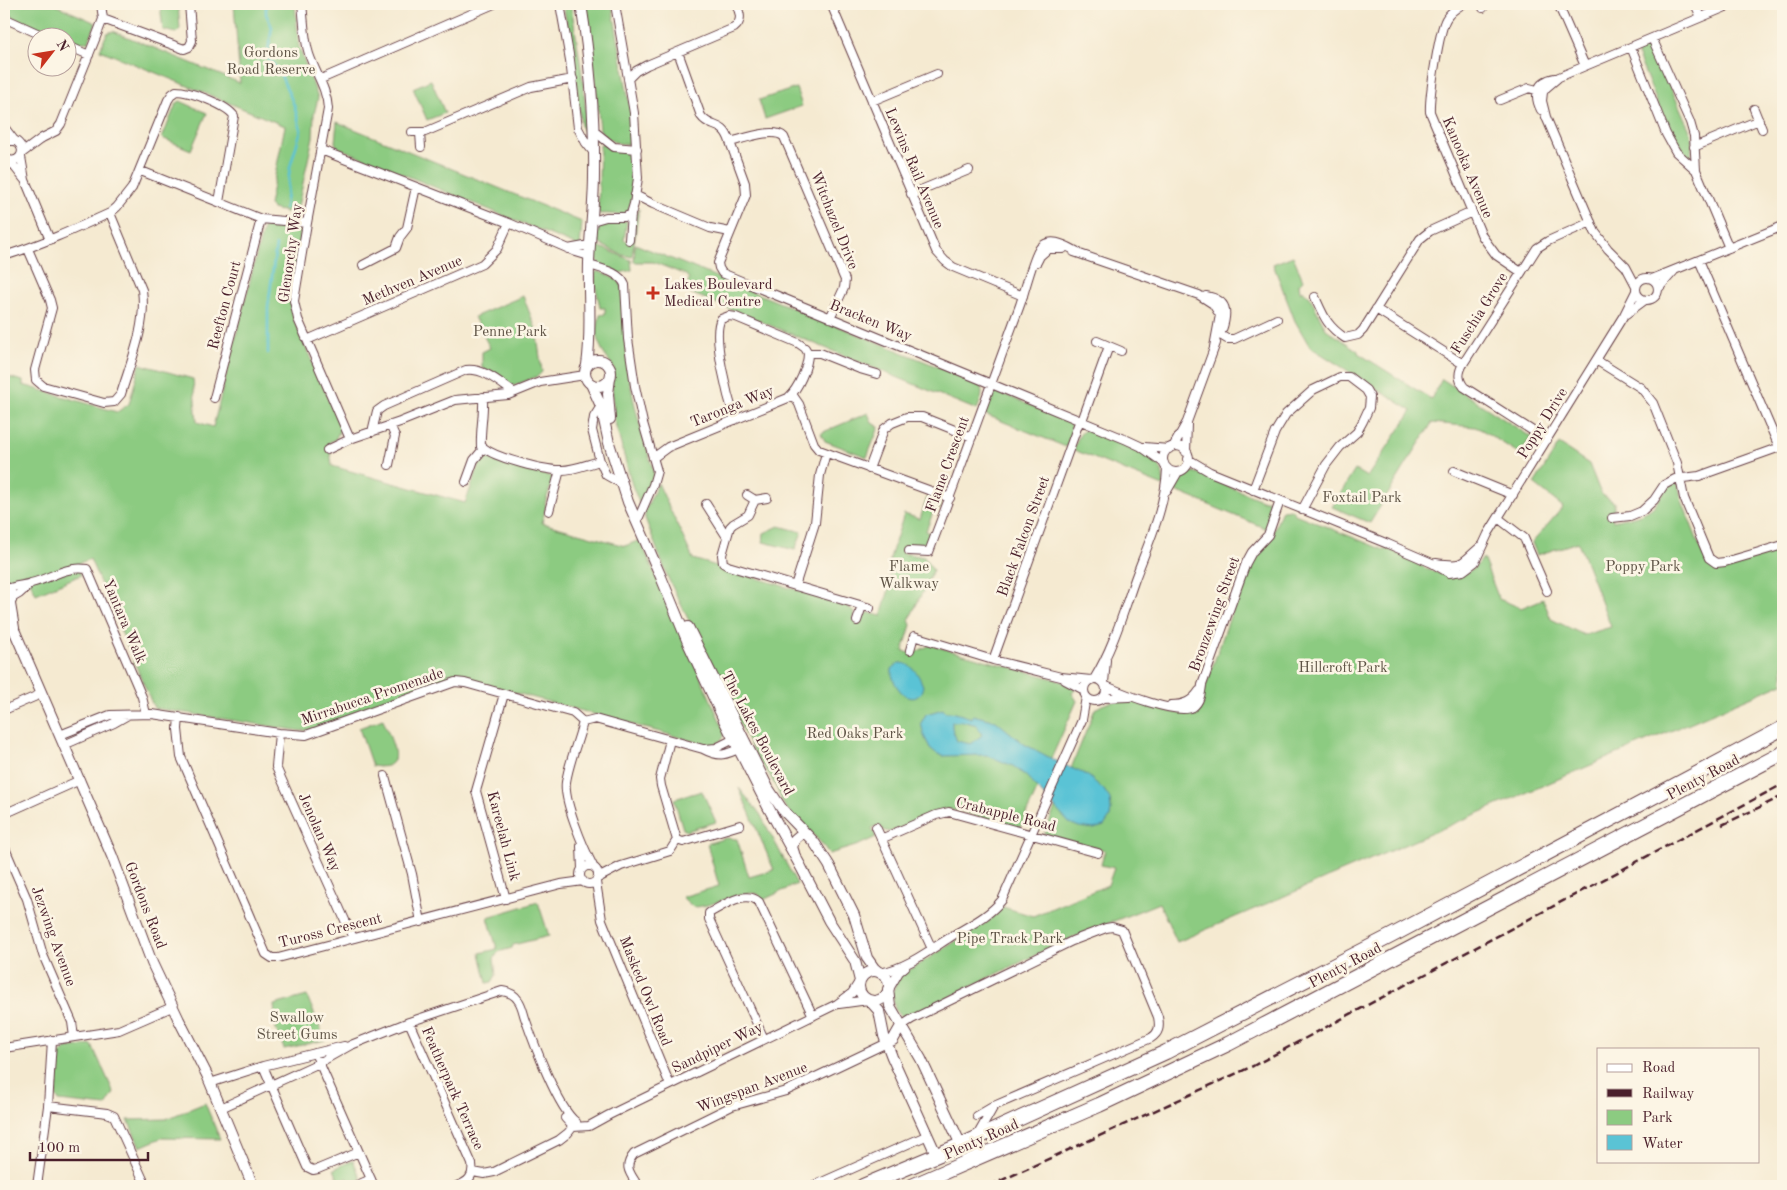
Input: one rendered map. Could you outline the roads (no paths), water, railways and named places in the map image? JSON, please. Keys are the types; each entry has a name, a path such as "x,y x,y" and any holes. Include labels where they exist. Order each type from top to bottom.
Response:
{"highway":[{"name":"Plenty Road","path":"864,1186 1158,1056 1703,772 1783,728"},
{"name":"Plenty Road","path":"912,1186 1099,1105 1228,1044 1783,754"},
{"path":"961,1144 968,1163"},
{"path":"936,1154 944,1173"}],"street":[{"path":"6,159 16,161 42,138 56,131 61,124 103,19 102,4"},
{"path":"103,19 184,49 189,48 192,42 189,4"},
{"name":"Glenorchy Way","path":"302,4 309,53 328,100 328,109 306,223 294,301 298,320 350,439"},
{"path":"320,79 494,4"},
{"path":"560,4 573,79 578,128 594,153"},
{"path":"575,4 592,105"},
{"path":"581,4 590,63 594,131 592,221 589,255 591,332 588,375 595,386 604,385 610,378 610,367 596,347 591,332"},
{"path":"615,4 634,113 638,172 629,240"},
{"path":"628,80 636,71 647,65 729,31 739,23 740,15 736,4"},
{"name":"Lewins Rail Avenue","path":"831,4 933,245 945,261 960,271 1023,296"},
{"name":"Kanooka Avenue","path":"1463,4 1448,15 1442,27 1430,106 1434,123 1482,236 1491,249 1521,272"},
{"path":"1558,4 1585,66"},
{"path":"1696,4 1701,17"},
{"path":"1500,100 1525,89 1532,88 1540,91 1559,77 1733,4"},
{"path":"4,18 28,29"},
{"path":"1652,38 1690,122 1694,136 1696,170 1729,248"},
{"path":"1631,47 1666,134 1676,152 1696,170"},
{"path":"78,50 89,55"},
{"path":"678,52 703,119 726,131 730,142"},
{"path":"625,59 632,65 647,65"},
{"path":"872,101 937,74"},
{"path":"421,147 416,132 531,87 573,79"},
{"path":"4,256 28,249 110,213 126,197 141,171 172,94 182,91 227,108 234,116 219,202"},
{"path":"1540,91 1546,117 1590,222 1600,240 1626,267 1656,283 1658,289"},
{"path":"1754,109 1762,129"},
{"path":"1694,147 1759,120"},
{"path":"4,127 22,147 25,180 50,240"},
{"path":"594,131 614,147 636,149"},
{"name":"Witchazel Drive","path":"730,142 772,132 781,134 787,141 845,280 844,288 830,318"},
{"path":"4,144 8,141 42,138"},
{"name":"Bracken Way","path":"730,142 746,191 718,263 718,268 722,273 1140,446 1171,448"},
{"path":"321,150 568,249 589,255 622,279 625,285 631,363 638,404 657,475 639,517"},
{"path":"6,159 25,180"},
{"path":"911,194 969,170"},
{"path":"141,171 261,219 306,223"},
{"path":"363,265 396,248 400,237 407,228 416,187"},
{"path":"635,195 729,236"},
{"path":"634,204 653,204"},
{"path":"1315,297 1328,324 1345,338 1352,338 1361,333 1416,245 1425,234 1472,212"},
{"path":"28,249 52,308 35,370 36,380 43,386 104,403 114,402 121,394 142,323 144,302 142,290 110,213"},
{"path":"592,221 606,217 625,217 631,214"},
{"name":"Reefton Court","path":"214,398 261,219"},
{"name":"Fuschia Grove","path":"1547,440 1464,387 1459,374 1463,364 1533,253 1542,244 1590,222"},
{"name":"Methven Avenue","path":"307,340 482,264 497,250 509,224"},
{"path":"1636,289 1639,281 1676,270 1783,226"},
{"name":"Flame Crescent","path":"929,552 1030,277 1035,256 1038,250 1045,244 1058,243 1078,252 1199,295 1213,304 1219,311 1219,333"},
{"path":"1612,518 1630,516 1642,511 1654,500 1664,485 1671,480 1699,476 1781,447 1699,260"},
{"path":"1626,267 1639,297 1646,300 1654,298 1658,289 1676,270"},
{"name":"Poppy Drive","path":"1302,510 1432,563 1462,568 1483,545 1624,316 1636,289"},
{"name":"Poppy Drive","path":"1624,316 1646,300"},
{"path":"1376,309 1463,364"},
{"path":"735,420 726,389 717,328 721,319 729,316 736,317 798,343 808,353 820,353 877,374"},
{"path":"1164,495 1164,455 1171,448 1187,422 1219,333 1249,331 1277,319"},
{"path":"1097,341 1121,351"},
{"name":"Black Falcon Street","path":"993,660 1109,346"},
{"name":"Taronga Way","path":"653,458 668,447 790,396 806,364 808,353"},
{"path":"588,375 590,362 597,359 605,361"},
{"path":"1596,360 1640,388 1649,397 1677,462 1687,504 1707,554 1713,561 1725,562 1783,545"},
{"path":"372,432 377,411 384,406 466,370 473,369 483,372 513,392"},
{"path":"327,450 350,439 455,400 508,394 540,382 588,375"},
{"name":"The Lakes Boulevard","path":"588,375 601,406 622,484 636,522 698,646 740,743 794,854 835,932 855,961 860,982"},
{"path":"1171,448 1180,448 1187,456 1210,472 1253,490 1302,510 1326,465 1364,421 1370,401 1368,393 1363,386 1349,378 1340,377 1314,390 1286,414 1275,432 1253,490"},
{"name":"The Lakes Boulevard","path":"610,378 608,394 610,421 651,552"},
{"path":"790,396 801,412 814,444 819,450 950,498"},
{"path":"483,397 482,447 502,457 550,470 560,470 600,460"},
{"path":"601,406 594,417 592,430 600,460 606,475 622,484"},
{"path":"869,469 884,429 892,423 907,417 922,417 972,437"},
{"path":"1082,720 1106,692 1107,658 1164,495 1181,470 1187,456 1187,422"},
{"path":"388,465 395,436 390,425"},
{"name":"Taronga Way","path":"649,446 668,447"},
{"name":"Bracken Way","path":"1140,446 1165,465"},
{"path":"466,482 474,460 484,448"},
{"path":"795,586 815,523 820,476 826,454"},
{"path":"1165,465 1174,472 1181,470 1210,472"},
{"path":"549,511 560,470"},
{"path":"1454,471 1513,495"},
{"path":"747,495 755,500 767,498"},
{"path":"755,500 751,512 745,518 733,524 727,537 722,559 725,564 866,607 857,621"},
{"name":"Bronzewing Street","path":"1134,697 1160,704 1182,707 1196,704 1246,563 1252,552 1268,535 1280,501"},
{"path":"706,504 727,537"},
{"path":"1498,518 1524,538 1547,592"},
{"path":"909,551 929,552 931,561"},
{"name":"Yantara Walk","path":"7,597 15,585 30,584 72,568 87,569 142,697 146,714"},
{"name":"Gordons Road","path":"7,597 14,632"},
{"name":"Gordons Road","path":"4,616 14,632 80,780 116,865 142,938 172,1007 210,1083 254,1186"},
{"path":"910,650 914,636 993,660 1061,677 1101,680 1105,684 1134,697"},
{"path":"936,1154 887,1043 879,1011 861,994 860,982 870,972 880,973 896,969 932,949 972,924 998,898 1031,834 1082,720 1086,684 1092,679 1107,658"},
{"path":"1061,677 1085,693 1090,701 1134,697"},
{"name":"Mirrabucca Promenade","path":"62,740 110,715 130,714 178,717 279,733 306,735 455,682 465,683 573,713 583,722 595,720 703,749 718,756 740,743"},
{"path":"4,710 41,694"},
{"name":"Kareelah Link","path":"504,694 476,791 506,899"},
{"name":"Tuross Crescent","path":"178,717 181,757 266,954 272,958 421,922 583,877"},
{"path":"583,722 566,783 566,794 581,844 598,873 599,906"},
{"name":"Jenolan Way","path":"279,733 276,767 353,938"},
{"path":"583,877 587,866 594,868 621,866 670,851 677,840 660,779 670,740"},
{"name":"The Lakes Boulevard","path":"740,743 773,798 806,834 829,864 854,915 867,958 880,973"},
{"path":"385,776 412,874 421,922"},
{"path":"4,814 80,780"},
{"name":"Crabapple Road","path":"881,839 936,815 949,812 1098,853"},
{"path":"677,840 683,842 740,825"},
{"path":"876,827 932,949"},
{"path":"794,854 792,846 795,839 801,834 806,834"},
{"path":"581,844 583,877 599,906"},
{"name":"Jezwing Avenue","path":"4,846 27,899 43,954 72,1022 74,1037"},
{"path":"583,877 592,884 621,866"},
{"path":"764,1039 709,918 709,913 732,901 748,896 759,902 813,1016"},
{"name":"Masked Owl Road","path":"599,906 602,920 670,1085"},
{"name":"Plenty Road","path":"901,1026 1055,949 1092,933 1112,928 1122,930 1158,1017 1159,1029 1157,1034 994,1106 977,1116"},
{"path":"868,1000 874,1001 883,998 899,972 910,962"},
{"path":"880,973 887,980 890,1006 921,1059 961,1144"},
{"name":"Sandpiper Way","path":"574,1125 589,1126 837,1004 852,993 860,982"},
{"path":"221,1108 319,1063 351,1045 409,1022 474,1001 508,994 525,1018 561,1111 574,1125 559,1140 494,1172 484,1174 472,1172"},
{"name":"Sandpiper Way","path":"837,1004 868,1000"},
{"path":"4,1048 120,1030 172,1007"},
{"name":"Featherpark Terrace","path":"409,1022 472,1164 469,1180 457,1186"},
{"path":"887,1043 893,1040 901,1026"},
{"path":"37,1186 48,1106 52,1040"},
{"name":"Wingspan Avenue","path":"638,1186 628,1168 629,1160 634,1154 732,1106 786,1091 887,1043"},
{"path":"210,1083 263,1066 351,1045"},
{"path":"315,1053 372,1183 356,1186"},
{"path":"263,1066 307,1167 314,1170 318,1169 359,1152"},
{"path":"48,1106 107,1113 114,1116 146,1186"},
{"name":"Plenty Road","path":"977,1136 994,1106"},
{"name":"Plenty Road","path":"813,1186 928,1135"}],"water":[{"path":"899,663 904,663 911,667 923,686 920,694 915,697 905,695 895,683 892,669"},
{"path":"943,709 945,712 972,718 973,715 996,721 1024,744 1087,775 1104,790 1110,799 1110,817 1104,826 1094,829 1079,827 1069,823 1026,776 1013,766 986,755 943,756 936,753 930,748 924,736 921,723 926,714","holes":["962,721 977,725 982,735 971,744 957,741 952,728 952,722"]}],"waterway":[{"path":"266,4 266,14 272,27 267,57 279,71 294,105 301,130 290,167 285,208"},
{"path":"268,353 268,307 276,245"}],"railway":[{"path":"989,1186 1253,1066 1783,784"},
{"path":"1722,825 1783,796"}],"place":[{"name":"Lakes Boulevard Medical Centre","path":"653,293"}],"park label":[{"name":"Gordons Road Reserve","path":"271,60"},
{"name":"Penne Park","path":"510,331"},
{"name":"Foxtail Park","path":"1362,497"},
{"name":"Poppy Park","path":"1643,566"},
{"name":"Flame Walkway","path":"909,574"},
{"name":"Hillcroft Park","path":"1343,667"},
{"name":"Red Oaks Park","path":"855,733"},
{"name":"Pipe Track Park","path":"1010,938"},
{"name":"Swallow Street Gums","path":"297,1026"}]}
